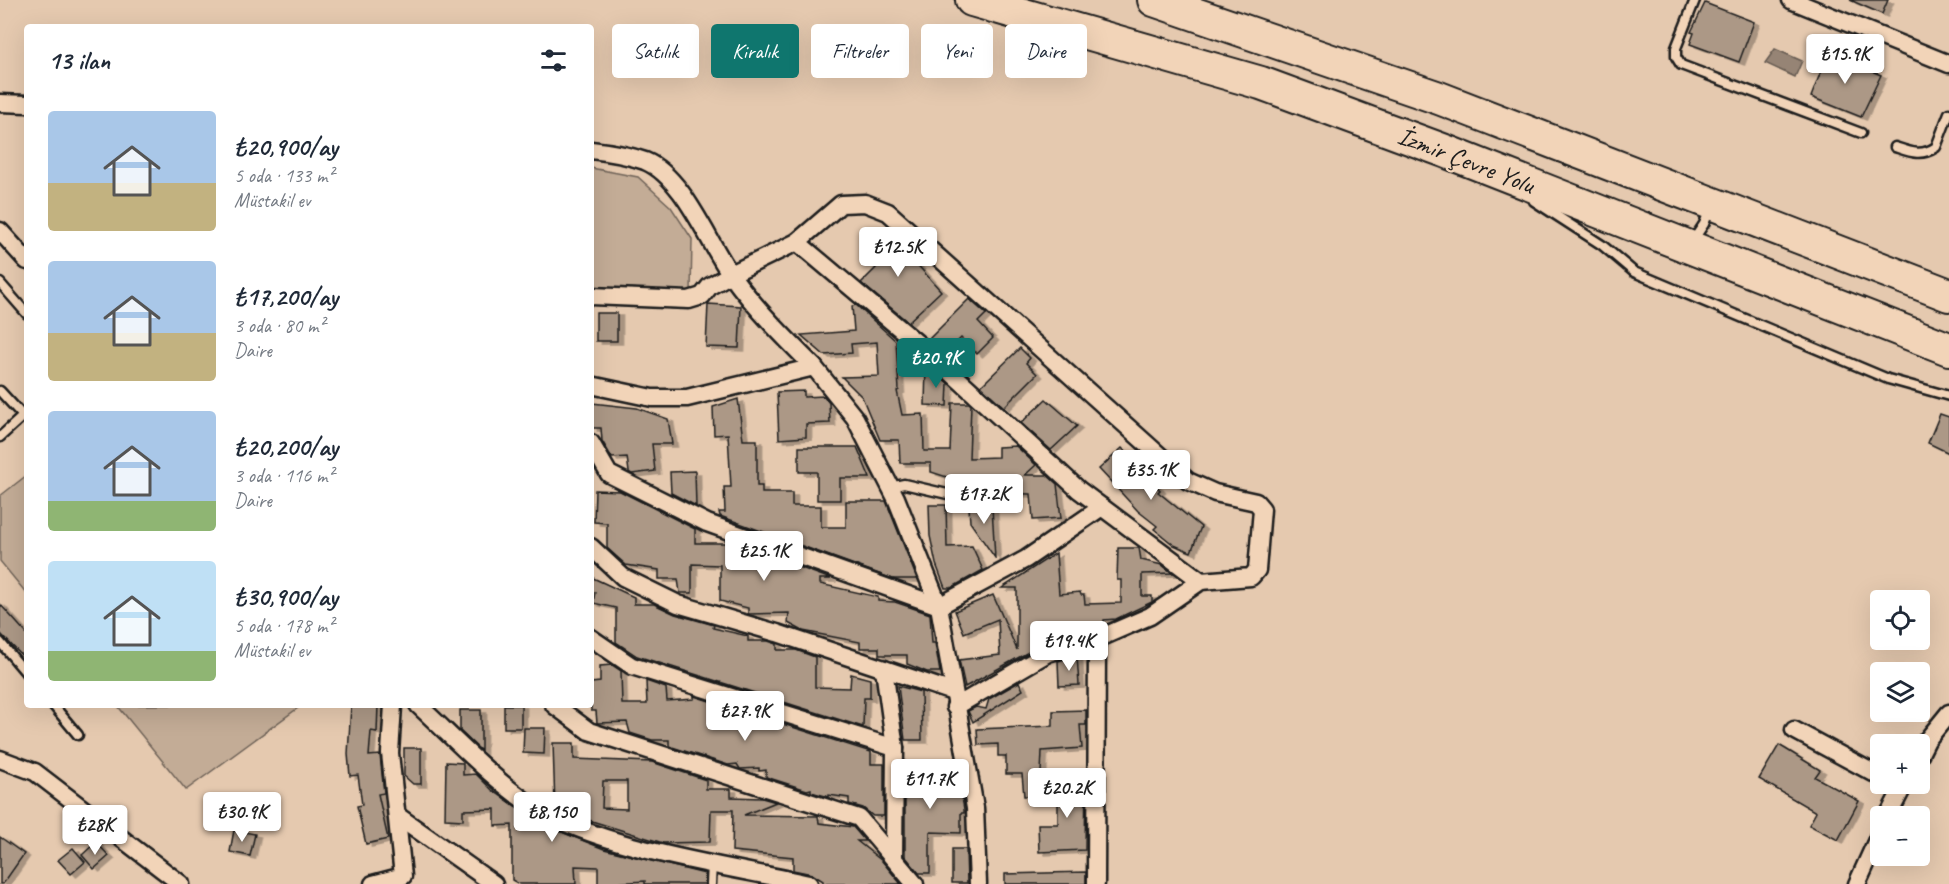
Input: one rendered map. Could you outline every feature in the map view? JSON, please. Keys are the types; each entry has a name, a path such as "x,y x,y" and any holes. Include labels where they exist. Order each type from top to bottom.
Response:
{"highway":[{"name":"İzmir Çevre Yolu","path":"972,0 1261,82 1445,151 1949,349"},
{"name":"İzmir Çevre Yolu","path":"1154,0 1439,98 1600,163 1712,203 1949,295"}],"street":[{"path":"1791,0 1949,64"},
{"path":"0,103 24,104"},
{"path":"594,151 646,162 666,177 681,193 731,274 764,317 814,367 855,418 890,487 939,606 975,808 978,884"},
{"path":"594,296 689,300 702,296 710,286 731,274 797,242 841,204 865,203 888,212 1188,481 1215,494 1256,502 1262,509 1257,570 1251,577 1201,581 1150,616 1097,639 1048,653 954,700"},
{"path":"0,231 24,258"},
{"path":"797,242 942,364 1079,490 1201,581"},
{"path":"594,386 652,398 687,398 814,367"},
{"path":"594,448 609,474 707,523 939,606 1026,559 1102,507"},
{"path":"594,550 623,577 678,604 884,669 954,700"},
{"path":"1096,884 1097,639"},
{"path":"594,640 632,666 895,748"},
{"path":"884,669 895,748 894,859"},
{"path":"373,884 404,880 390,753 393,708"},
{"path":"420,708 500,780 544,813 609,840 809,884"},
{"path":"558,708 589,730 859,818 915,884"},
{"path":"1930,736 1949,713"},
{"path":"1794,730 1870,771"},
{"path":"0,759 35,772 181,884"},
{"path":"398,816 494,884"},
{"path":"1857,884 1870,855"}],"lane":[{"path":"1695,0 1676,48 1676,57 1681,65 1861,133"},
{"path":"1895,147 1915,153 1932,150 1936,147 1949,113"},
{"path":"1445,151 1505,185"},
{"path":"1525,196 1565,219 1634,272 1888,379 1949,396"},
{"path":"1688,246 1704,224 1712,203"},
{"path":"0,283 24,311"},
{"path":"0,391 24,414"},
{"path":"0,437 24,416"},
{"path":"890,487 904,484 969,499 1003,501"},
{"path":"0,642 24,670"},
{"path":"56,708 78,735"},
{"path":"711,884 712,863"}],"shaded area":[{"path":"1775,49 1802,61 1795,77 1765,63"},
{"path":"594,169 638,177 671,207 692,239 691,293 594,288"},
{"path":"24,477 24,590 0,561 0,496"},
{"path":"119,708 298,708 186,790"}],"building":[{"path":"1850,0 1888,0 1882,14"},
{"path":"1705,3 1754,22 1739,62 1690,44 1694,33 1691,32"},
{"path":"1828,53 1881,75 1861,117 1811,97"},
{"path":"886,230 941,291 908,322 861,283 876,268 862,254"},
{"path":"969,299 986,314 978,322 993,338 977,354 961,338 946,353 929,339"},
{"path":"708,304 741,306 739,348 706,347"},
{"path":"856,305 896,341 899,390 897,391 902,415 923,414 924,451 950,451 952,403 969,403 971,405 969,458 998,457 998,447 1016,446 1036,465 1025,475 1047,475 1057,484 1061,518 1033,520 1031,494 983,493 972,489 972,485 931,472 931,463 900,463 899,440 880,440 862,397 842,377 879,376 877,342 851,344 852,353 824,355 801,335 854,331 852,306"},
{"path":"596,313 617,313 617,341 596,341"},
{"path":"1020,348 1030,358 1026,363 1037,374 1004,407 981,386"},
{"path":"926,365 948,383 947,406 925,405"},
{"path":"804,391 804,397 824,396 829,403 830,423 806,424 806,437 779,439 777,392"},
{"path":"738,399 743,440 757,440 757,486 762,486 762,493 792,493 792,506 821,506 821,527 846,527 846,501 886,501 917,579 893,579 720,516 719,512 725,512 724,487 731,487 728,434 714,435 713,407"},
{"path":"1046,399 1077,426 1051,450 1021,423"},
{"path":"594,403 637,408 668,419 672,444 652,444 655,471 632,474 629,472 627,457 612,458 602,441 601,428 594,428"},
{"path":"1940,414 1949,417 1949,453 1928,443"},
{"path":"799,447 857,447 870,478 840,478 840,500 817,500 817,472 799,472"},
{"path":"1122,448 1160,490 1158,492 1201,527 1191,552 1174,545 1154,529 1157,526 1138,511 1099,469"},
{"path":"695,471 696,506 671,493 670,472"},
{"path":"595,490 620,491 695,529 695,543 733,543 831,579 820,579 820,584 878,597 878,601 895,602 930,614 932,643 935,643 940,672 927,672 907,664 907,655 879,655 879,648 860,648 860,642 803,631 788,623 789,613 748,614 748,608 720,601 720,565 692,564 692,593 680,593 678,579 659,579 659,570 626,565 607,548 607,523 594,522"},
{"path":"929,505 946,505 947,547 972,546 983,570 951,588 945,588 936,564 930,536"},
{"path":"972,506 992,507 995,558 970,522 969,508"},
{"path":"1118,548 1139,548 1141,560 1162,565 1172,573 1142,574 1142,596 1152,596 1152,602 1116,619 1104,620 1104,625 1086,625 1087,631 1043,644 965,687 959,660 1000,655 998,619 964,633 955,611 993,595 1017,650 1017,588 1002,588 1056,553 1059,594 1080,592 1084,595 1085,604 1121,603 1121,580 1117,580"},
{"path":"594,578 634,597 634,604 654,604 675,614 714,625 713,628 748,636 748,641 768,641 777,644 777,650 796,650 815,657 815,687 850,688 851,674 870,679 870,698 864,698 863,727 637,656 616,642 616,608 594,603"},
{"path":"0,604 24,631 24,658 0,633"},
{"path":"1077,656 1079,685 1059,686 1058,661"},
{"path":"612,665 621,671 622,704 647,704 646,681 666,688 667,701 694,699 694,696 871,752 871,764 884,764 884,816 873,816 863,808 849,804 849,798 829,795 829,797 811,792 811,789 807,790 766,777 766,770 740,769 737,764 728,765 669,746 669,740 652,740 630,733 627,722 597,723 596,711 591,711 591,708 594,708 594,683 600,682 600,666"},
{"path":"1019,682 1023,690 973,722 968,711 976,707 986,709 989,699"},
{"path":"898,686 921,692 922,740 905,740"},
{"path":"351,708 378,708 377,732 371,731 369,756 380,755 384,793 378,794 388,839 366,844 357,806 362,805 358,775 350,776 348,754"},
{"path":"504,708 521,708 521,728 504,728"},
{"path":"460,710 481,710 481,751 460,731"},
{"path":"1086,710 1086,725 1080,725 1082,748 1042,751 1040,796 1024,796 1022,774 1006,774 1006,756 998,756 998,744 978,745 977,729 1053,726 1053,711"},
{"path":"524,728 545,728 544,754 523,753"},
{"path":"553,743 574,743 574,759 652,762 706,780 706,789 731,789 731,797 762,798 776,802 744,815 818,816 819,823 853,827 865,841 857,841 882,861 901,884 823,884 823,881 812,874 793,870 793,857 732,851 733,810 711,810 710,842 663,843 579,817 555,807","holes":["603,781 627,781 627,809 602,808"]},
{"path":"1779,745 1820,770 1815,777 1859,801 1838,840 1809,825 1816,812 1759,779"},
{"path":"404,748 421,748 421,784 413,784 404,776"},
{"path":"446,762 463,763 463,775 476,774 492,790 542,824 604,849 705,874 705,884 645,884 645,881 598,884 598,867 575,866 576,884 519,884 512,880 512,825 495,826 495,809 463,810 463,820 445,819"},
{"path":"905,764 924,764 924,769 957,769 964,809 964,813 961,813 961,833 930,832 930,873 919,873 905,856"},
{"path":"1062,774 1086,774 1085,850 1039,852 1038,824 1058,824 1058,802 1062,802"},
{"path":"234,830 255,834 250,856 230,852"},
{"path":"0,837 24,854 3,884 0,884"},
{"path":"96,842 109,856 94,869 82,855"},
{"path":"73,848 85,862 71,874 58,860"},
{"path":"952,849 966,849 967,883 952,883"},
{"path":"1086,872 1086,884 1005,884 1005,874"}]}
